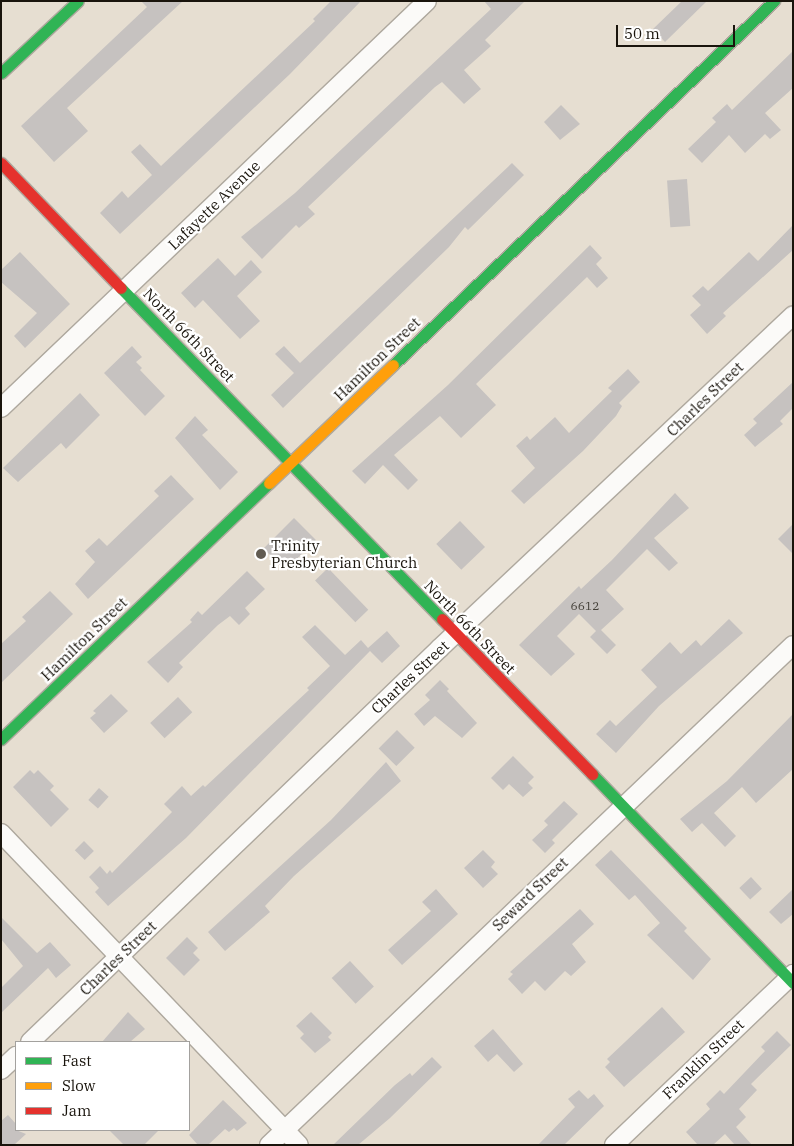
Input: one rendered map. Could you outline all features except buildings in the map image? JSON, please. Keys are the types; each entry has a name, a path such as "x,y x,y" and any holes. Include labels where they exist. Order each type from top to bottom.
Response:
{"street":[{"path":"1,73 78,1"},
{"name":"Lafayette Avenue","path":"1,408 427,1"},
{"name":"Hamilton Street","path":"1,738 774,1"},
{"name":"North 66th Street","path":"1,163 791,978"},
{"name":"Charles Street","path":"31,1041 456,634 793,315"},
{"name":"Seward Street","path":"268,1145 793,645"},
{"path":"1,834 299,1145"},
{"name":"Franklin Street","path":"614,1145 791,978"},
{"path":"1,1070 15,1057"}],"traffic: fast":[{"path":"1,73 78,1"},
{"path":"393,365 774,1"},
{"path":"121,288 442,619"},
{"path":"1,739 269,483"},
{"path":"592,774 793,983"}],"traffic: slow":[{"path":"269,483 393,365"}],"traffic: jam":[{"path":"1,163 121,288"},
{"path":"442,619 592,774"}],"place":[{"name":"Trinity Presbyterian Church","path":"261,554"}]}
